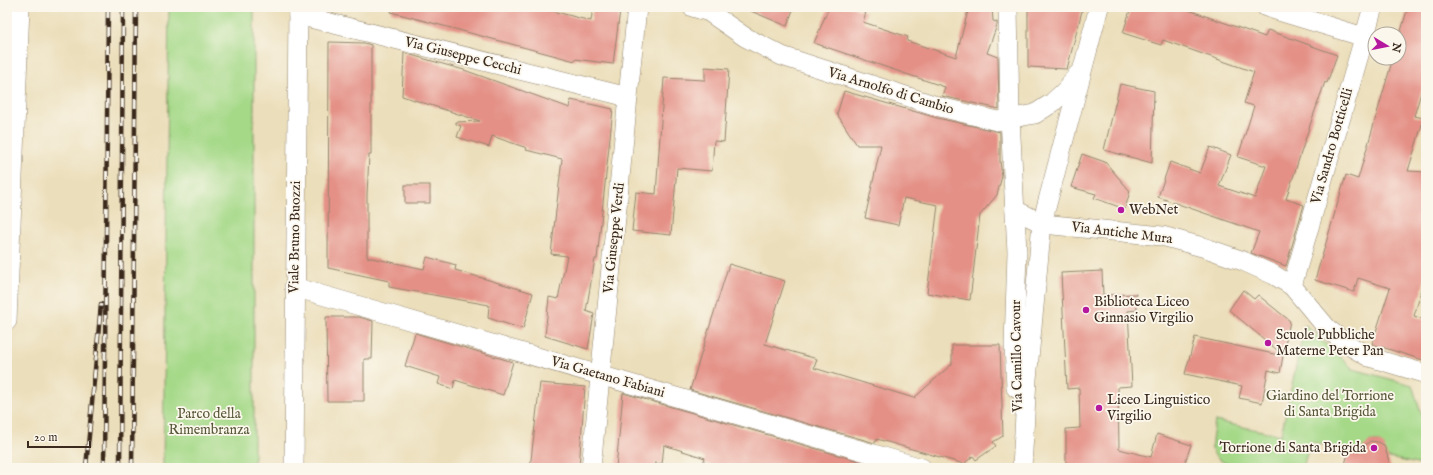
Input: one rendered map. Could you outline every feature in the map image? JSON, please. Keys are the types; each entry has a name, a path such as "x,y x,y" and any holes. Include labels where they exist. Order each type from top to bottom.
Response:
{"street":[{"path":"7,320 20,7"},
{"name":"Via Giuseppe Verdi","path":"591,468 637,7"},
{"name":"Via Arnolfo di Cambio","path":"692,7 709,12 745,37 782,56 940,107 997,122 1010,118 1035,114 1052,103 1066,90 1083,67"},
{"name":"Via Camillo Cavour","path":"1008,7 1010,118 1017,252 1022,297 1027,379"},
{"name":"Via Camillo Cavour","path":"1022,463 1027,379 1041,231 1099,7"},
{"path":"1266,7 1364,37"},
{"name":"Via Sandro Botticelli","path":"1292,286 1373,7"},
{"name":"Via Giuseppe Cecchi","path":"298,11 628,97"},
{"name":"Viale Bruno Buozzi","path":"294,468 294,287 298,11"},
{"path":"1015,210 1041,231 1017,252"},
{"name":"Via Antiche Mura","path":"1041,231 1162,236 1206,248 1243,261 1274,275 1292,286 1327,328 1345,343 1369,357 1426,374"},
{"name":"Via Camillo Cavour","path":"1017,252 1014,345 1022,463"},
{"name":"Via Gaetano Fabiani","path":"294,287 922,468"}],"green space":[{"name":"Parco della Rimembranza","path":"169,7 254,7 254,468 163,468"},
{"name":"Giardino del Torrione di Santa Brigida","path":"1305,325 1353,369 1412,385 1425,426 1426,466 1385,457 1384,446 1378,442 1370,441 1362,452 1310,442 1303,468 1252,468 1225,463 1216,457 1212,449 1215,421 1281,435"}],"building":[{"path":"392,7 537,7 591,21 593,7 620,10 613,64 575,59 575,61 391,12"},
{"path":"741,7 794,7 787,26"},
{"path":"829,7 852,7 866,12 863,22 908,37 907,41 956,57 969,7 992,7 993,21 997,22 997,25 987,53 998,57 999,109 942,96 945,87 814,43"},
{"path":"1028,7 1083,7 1067,69 1028,67"},
{"path":"1131,7 1180,7 1265,37 1268,30 1337,55 1327,83 1325,82 1286,199 1304,205 1286,266 1251,253 1259,232 1158,197 1170,162 1200,173 1210,147 1231,155 1219,186 1255,198 1266,166 1238,157 1254,106 1244,103 1254,72 1163,40 1161,45 1123,33"},
{"path":"1408,7 1426,7 1426,76 1414,116 1424,118 1408,171 1426,172 1426,276 1414,316 1426,320 1426,361 1372,344 1390,288 1358,278 1354,292 1315,280 1346,175 1358,179 1391,66 1407,66 1407,26 1402,26"},
{"path":"329,42 364,43 371,45 371,155 369,155 367,195 367,257 424,269 427,257 456,265 455,270 533,293 523,329 488,318 489,305 389,287 389,281 328,268"},
{"path":"404,53 464,70 570,108 571,100 613,109 597,259 595,259 586,311 594,314 588,349 545,336 549,297 558,299 567,256 551,254 562,159 526,150 527,148 492,136 489,147 457,137 461,126 456,124 456,122 480,121 402,96"},
{"path":"705,67 729,69 724,142 714,141 712,171 677,168 671,235 632,231 636,192 656,194 664,78 705,80"},
{"path":"1120,84 1154,91 1152,163 1104,150"},
{"path":"844,91 937,118 1000,132 1000,161 1002,176 997,195 980,215 970,300 927,293 938,205 904,198 898,225 865,218 881,145 857,145 837,114"},
{"path":"1082,154 1105,162 1130,191 1125,209 1094,198 1096,194 1071,187"},
{"path":"405,185 430,185 430,203 405,203"},
{"path":"729,264 785,281 765,344 817,359 814,368 914,398 952,364 952,345 1000,345 1003,436 993,442 996,446 976,460 973,456 964,464 877,439 875,443 690,390"},
{"path":"1102,271 1103,295 1136,294 1137,310 1128,311 1132,386 1118,387 1119,449 1151,457 1157,434 1191,445 1183,468 1066,468 1066,429 1080,428 1079,388 1067,389 1061,273"},
{"path":"1243,290 1254,299 1258,295 1290,321 1283,355 1229,310"},
{"path":"326,317 359,317 373,321 372,359 364,359 364,401 327,401"},
{"path":"415,333 513,362 503,395 455,380 453,389 438,384 440,377 405,366"},
{"name":"Scuole Pubbliche Materne Peter Pan","path":"1195,337 1283,356 1280,373 1268,370 1262,403 1239,398 1242,386 1185,374"},
{"path":"540,383 585,387 579,468 530,468"},
{"path":"623,393 869,464 868,468 719,468 703,463 705,458 664,445 662,464 655,463 655,468 616,468"},
{"path":"1370,441 1378,442 1384,445 1391,468 1344,468 1349,450 1358,452"}],"railway":[{"path":"104,468 108,7"},
{"path":"120,468 123,7"},
{"path":"132,468 136,7"},
{"path":"86,468 101,304"}],"place":[{"name":"WebNet","path":"1121,210"},
{"name":"Biblioteca Liceo Ginnasio Virgilio","path":"1086,310"},
{"name":"Scuole Pubbliche Materne Peter Pan","path":"1268,343"},
{"name":"Liceo Linguistico Virgilio","path":"1099,408"},
{"name":"Torrione di Santa Brigida","path":"1374,448"}]}
